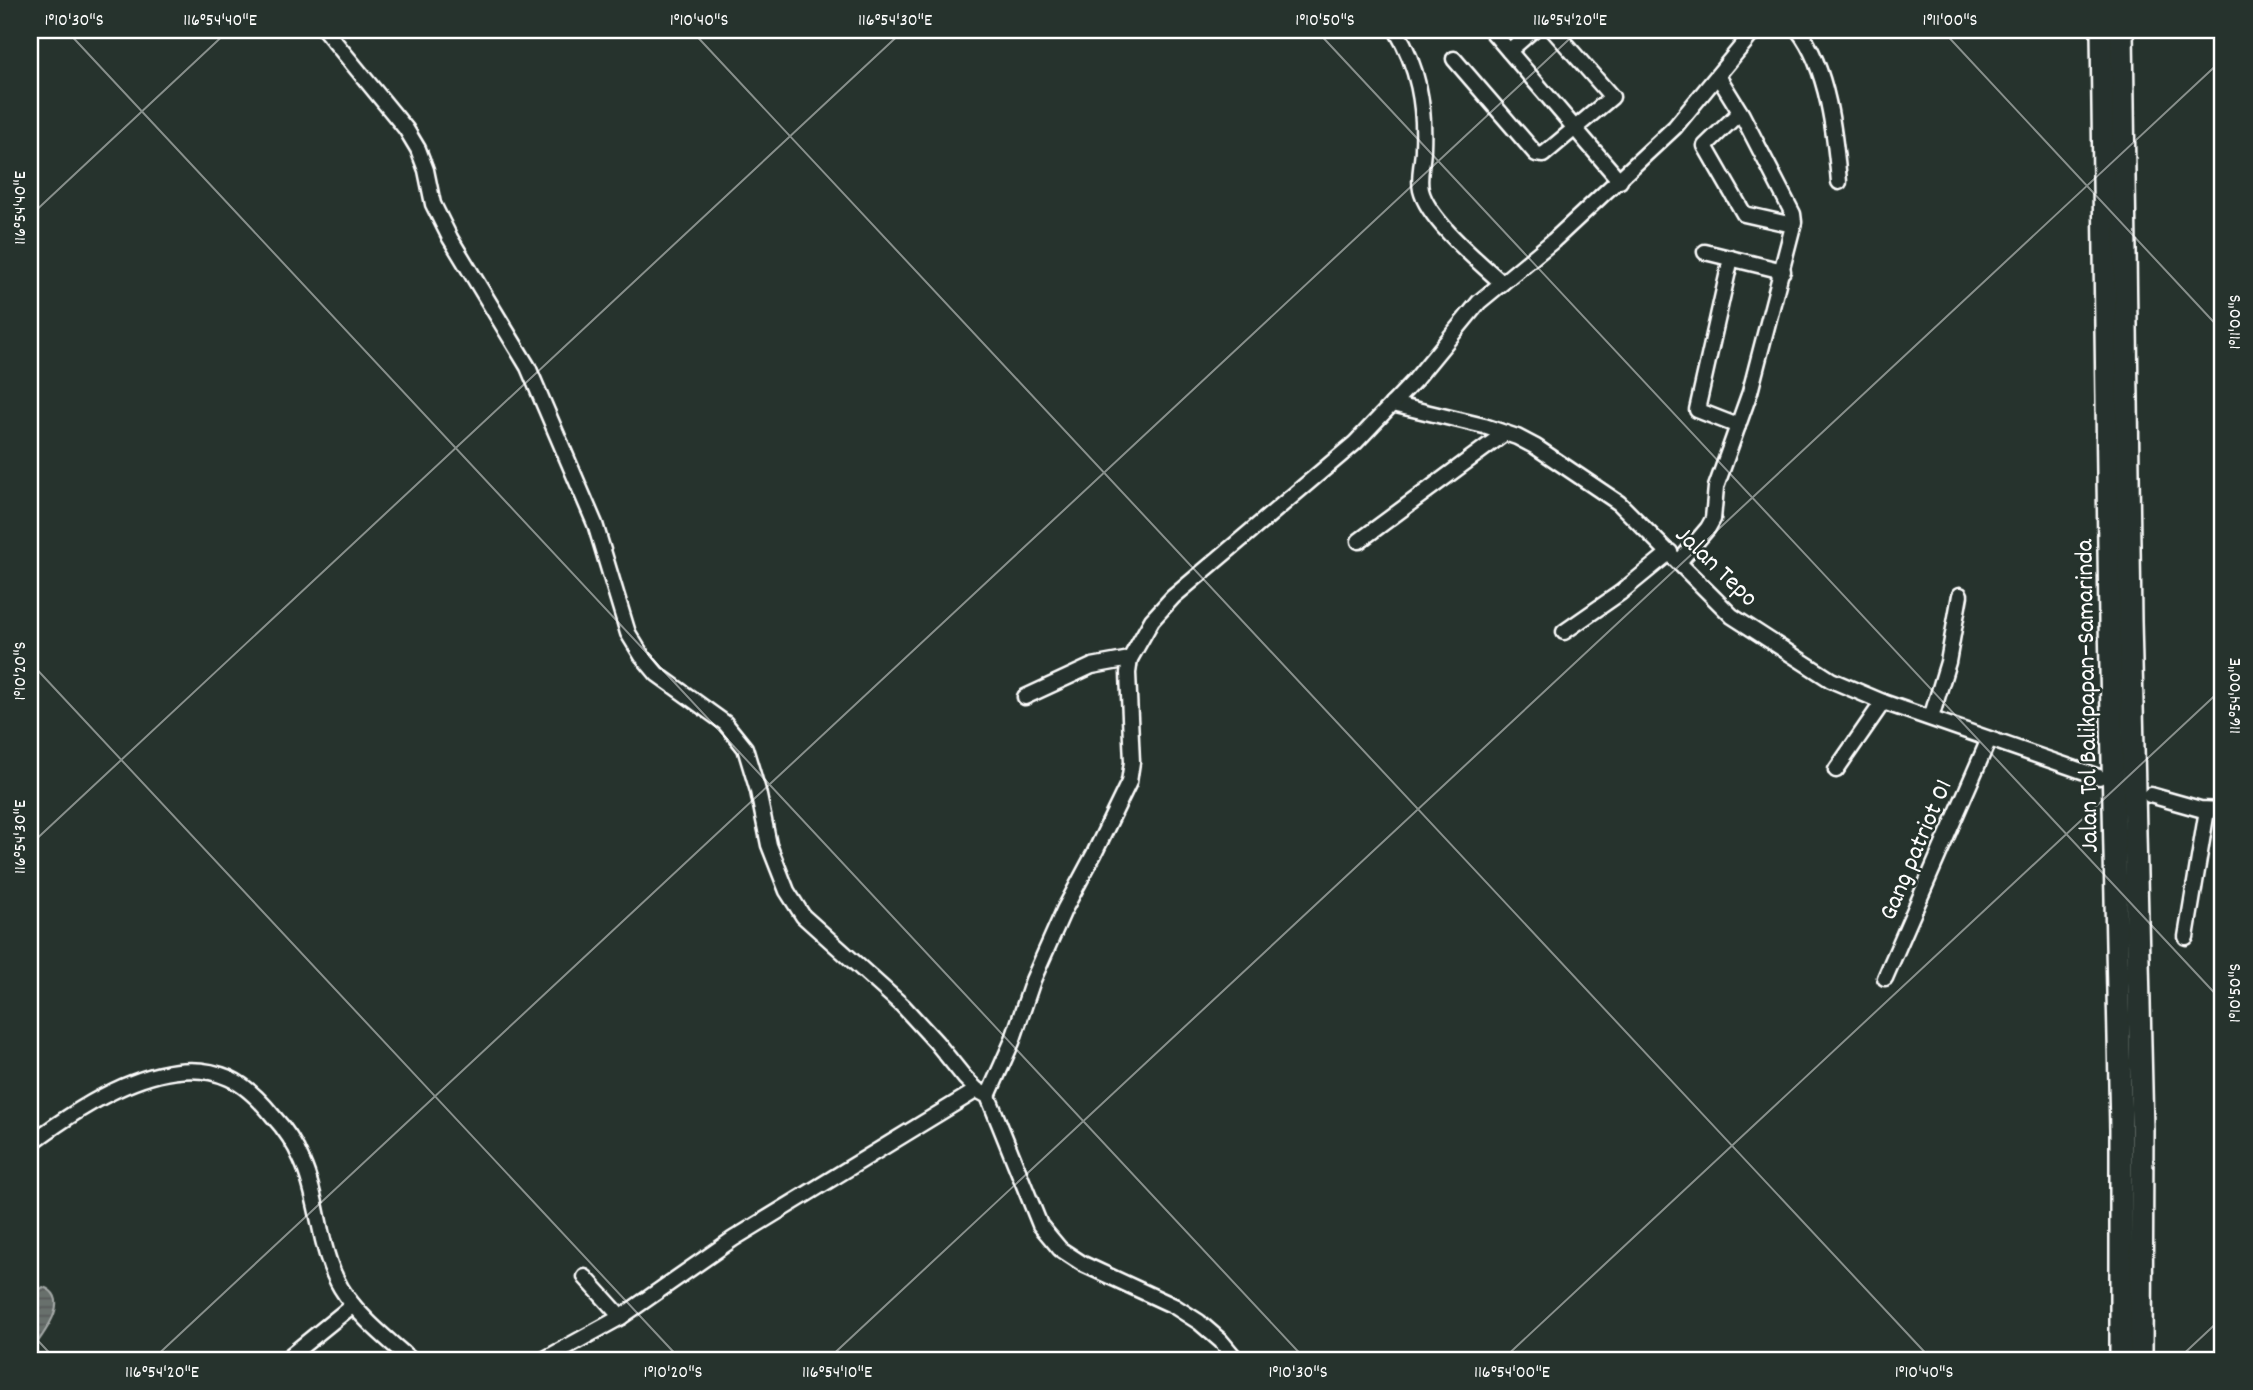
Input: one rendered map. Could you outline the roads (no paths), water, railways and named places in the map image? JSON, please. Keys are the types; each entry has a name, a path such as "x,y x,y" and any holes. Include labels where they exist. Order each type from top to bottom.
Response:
{"highway":[{"name":"Jalan Tol Balikpapan–Samarinda","path":"2102,30 2110,621 2121,1089 2121,1360"},
{"name":"Jalan Tol Balikpapan–Samarinda","path":"2122,30 2130,621 2141,1062 2141,1360"}],"street":[{"path":"325,30 406,129 418,149 426,170 433,204 450,238 528,368 558,433 595,524 628,633 657,674 725,723 745,748 758,791 769,845 787,891 803,916 903,1006 983,1093 1040,1225 1060,1249 1083,1264 1174,1306 1199,1322 1221,1341 1237,1360"},
{"path":"1396,30 1412,65 1424,112 1421,192 1431,211 1448,231 1500,284"},
{"path":"1491,30 1620,181"},
{"path":"1509,51 1533,30"},
{"path":"1454,59 1536,154 1543,155 1612,97 1553,30"},
{"path":"543,1360 621,1317 733,1239 983,1093 1012,1042 1033,980 1064,910 1129,782 1132,762 1128,673 1130,659 1152,620 1173,597 1355,443 1432,360 1479,302 1553,241 1675,127 1755,30"},
{"path":"1798,30 1814,58 1831,110 1839,182"},
{"path":"1564,632 1674,557 1708,528 1713,519 1716,486 1750,392 1783,271 1793,214 1740,111 1718,76"},
{"path":"1740,111 1705,145 1744,214 1793,225"},
{"path":"1705,252 1783,271"},
{"path":"1731,258 1697,410 1738,426"},
{"name":"Jalan Tepo","path":"1392,404 1506,433 1536,447 1612,497 1713,598 1748,629 1831,680 1883,702 2099,777"},
{"path":"1360,541 1506,433"},
{"path":"1931,718 1948,662 1960,595"},
{"path":"1025,697 1093,666 1130,659"},
{"path":"1836,770 1883,702"},
{"name":"Gang patriot 01","path":"1885,978 1989,739"},
{"path":"2150,795 2207,810 2223,810"},
{"path":"2186,937 2207,810"},
{"path":"30,1144 90,1103 131,1084 159,1075 184,1072 207,1071 229,1078 261,1100 290,1138 303,1162 332,1271 353,1305 411,1360"},
{"path":"585,1277 621,1317"},
{"path":"285,1360 353,1305"}]}
